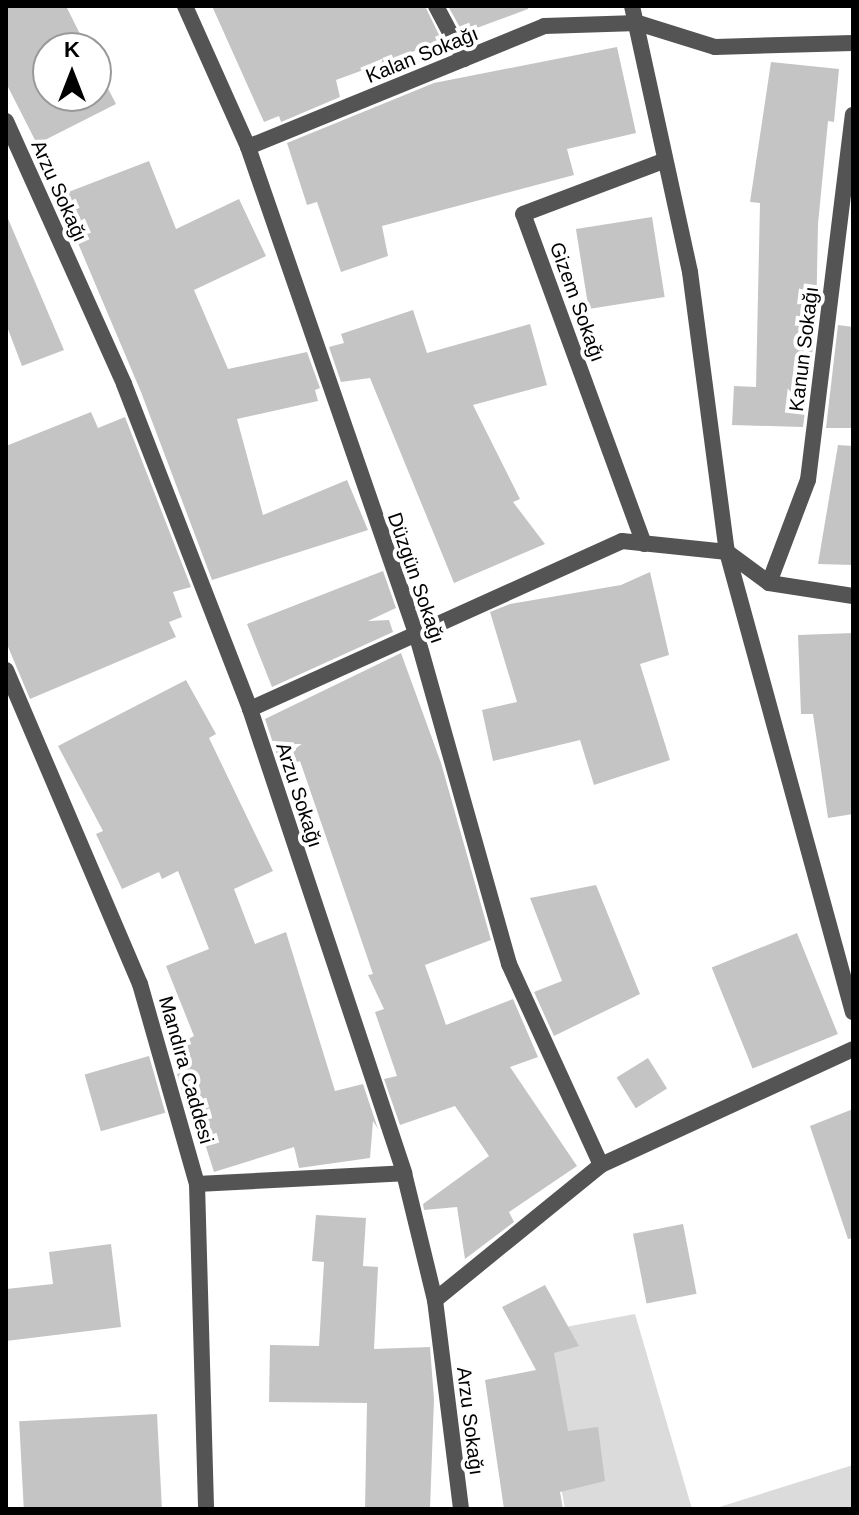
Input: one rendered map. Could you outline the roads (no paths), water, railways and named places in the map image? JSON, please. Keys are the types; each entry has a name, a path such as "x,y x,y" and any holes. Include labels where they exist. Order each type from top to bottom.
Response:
{"street":[{"name":"Düzgün Sokağı","path":"185,6 248,147 416,633 509,964 601,1165"},
{"path":"436,6 464,59"},
{"path":"632,6 638,23 663,161 690,272 727,552 853,1012"},
{"name":"Kalan Sokağı","path":"248,147 544,26 638,23 715,47 853,43"},
{"name":"Kanun Sokağı","path":"769,583 808,480 853,115"},
{"name":"Arzu Sokağı","path":"6,121 124,384 250,709 404,1173 435,1300 461,1509"},
{"name":"Gizem Sokağı","path":"644,544 523,214 663,161"},
{"path":"250,709 622,541 727,552 769,583 853,596"},
{"name":"Mandıra Caddesi","path":"6,670 140,984 197,1184 206,1509"},
{"path":"435,1300 601,1165 853,1049"},
{"path":"197,1184 404,1173"}]}
